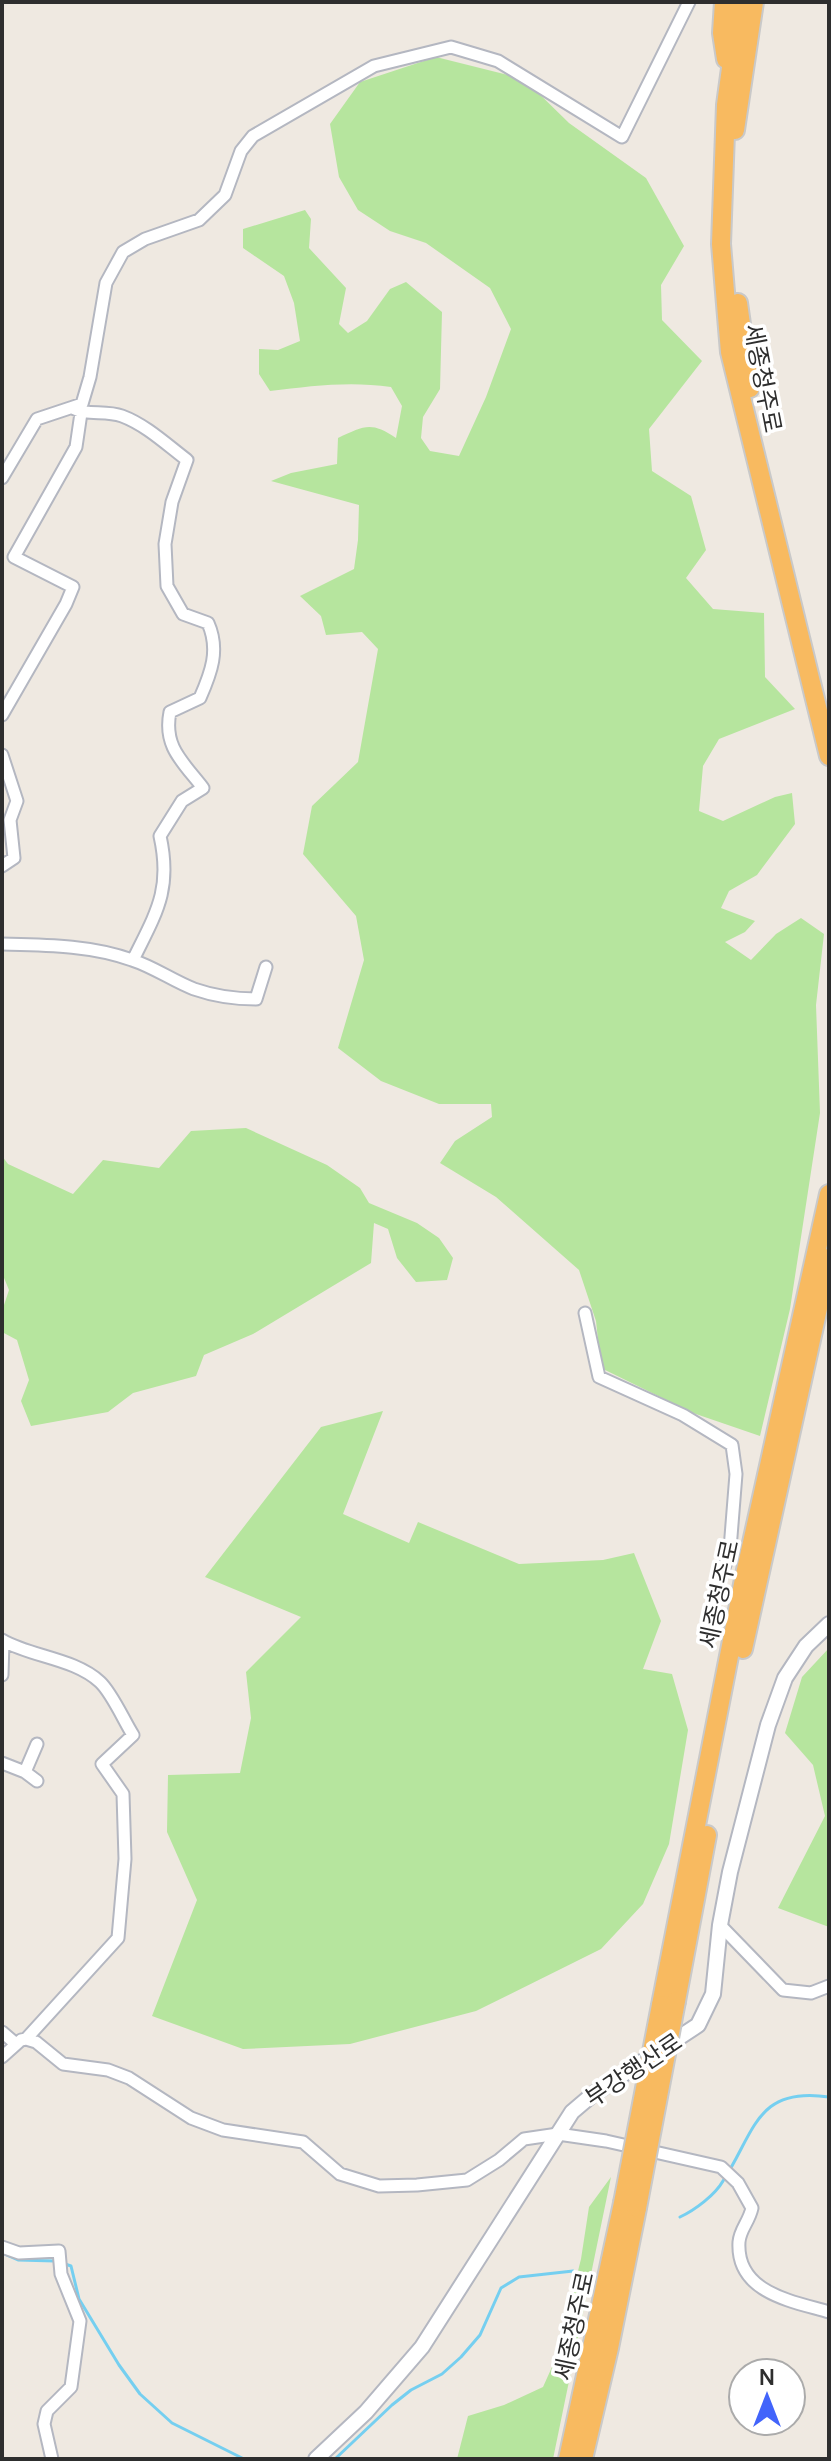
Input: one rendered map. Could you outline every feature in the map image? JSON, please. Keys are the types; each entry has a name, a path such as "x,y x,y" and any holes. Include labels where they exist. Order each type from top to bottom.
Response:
{"highway":[{"path":"724,2 722,33 729,84"},
{"name":"세종청주로","path":"740,2 729,84 721,244 730,352 829,756"},
{"name":"세종청주로","path":"754,2 735,134 732,261 750,391 829,705"},
{"path":"749,38 764,2"},
{"name":"세종청주로","path":"669,2003 744,1579 829,1194"},
{"name":"세종청주로","path":"669,2003 829,1258"},
{"path":"630,2206 669,2003"},
{"name":"세종청주로","path":"568,2459 630,2206"},
{"name":"세종청주로","path":"583,2459 609,2348 630,2206"}],"street":[{"path":"2,715 73,587 14,557 76,447 76,411 82,404 90,377 106,283 123,252 145,239 199,220 225,195 241,151 253,136 374,66 451,47 498,61 622,137 689,2"},
{"path":"2,478 37,419 76,411 122,416 141,425 187,460 172,502 165,544 167,586 183,614 208,623 212,633 213,667 200,698 170,712 167,726 169,740 203,788 182,801 160,836 165,873 162,901 133,960"},
{"path":"2,755 17,801 10,820 14,858 2,866"},
{"path":"2,944 97,951 133,960 195,989 234,999 256,999 266,967"},
{"path":"585,1313 599,1377 683,1415 732,1445 736,1474 730,1549 707,1622"},
{"name":"부강행산로","path":"316,2459 366,2412 422,2347 572,2112 592,2095 698,2025 713,1994 720,1925 730,1872 768,1725 781,1690 801,1652 829,1624"},
{"path":"2,1675 3,1641 61,1660 100,1682 133,1735 102,1764 123,1794 125,1859 118,1938 21,2042 2,2057"},
{"path":"25,1772 37,1744"},
{"path":"2,1763 25,1772 37,1781"},
{"path":"720,1925 783,1990 811,1993 829,1986"},
{"path":"2,2032 21,2042 36,2042 63,2064 108,2070 129,2078 191,2118 223,2130 303,2142 340,2174 379,2186 467,2180 499,2160 524,2139 558,2134 606,2141 723,2168 738,2183 752,2208 749,2220 741,2228 738,2246 745,2272 758,2286 789,2303 829,2312"},
{"path":"2,2247 19,2253 59,2251 61,2274 80,2321 71,2387 47,2411 44,2424 52,2459"}],"green space":[{"path":"436,57 524,79 569,123 646,178 684,246 661,285 662,320 702,361 649,429 652,471 691,496 706,550 686,578 713,609 764,613 765,677 795,709 719,739 703,766 699,811 723,821 775,797 792,793 795,824 757,875 729,891 721,908 755,921 745,932 725,942 751,960 776,934 801,918 824,934 816,1005 820,1113 790,1309 760,1436 693,1413 601,1368 596,1321 579,1270 496,1197 440,1163 455,1141 492,1117 491,1104 439,1104 381,1081 338,1048 364,960 356,916 303,854 312,806 358,762 378,649 362,632 326,635 321,616 300,596 354,569 359,505 271,481 291,473 337,464 338,438 361,428 374,427 396,438 402,406 391,387 375,385 345,384 270,391 259,374 259,349 278,350 300,341 294,303 284,276 243,248 243,229 305,210 311,219 309,248 346,288 339,324 348,333 367,321 390,289 406,282 442,312 440,389 423,417 421,438 430,451 459,456 486,397 511,329 490,288 426,243 390,231 358,210 339,177 330,124 360,82"},
{"path":"246,1128 327,1165 360,1188 369,1203 417,1223 439,1238 453,1258 447,1280 416,1282 397,1258 388,1229 374,1223 371,1263 253,1334 204,1355 196,1376 133,1393 108,1412 31,1426 21,1401 29,1380 17,1340 2,1332 2,1311 9,1290 2,1273 2,1156 8,1164 73,1194 103,1160 159,1168 191,1131"},
{"path":"383,1411 343,1514 409,1543 418,1522 519,1564 603,1560 634,1553 661,1621 643,1669 672,1674 688,1730 669,1844 643,1904 601,1949 476,2011 350,2044 243,2049 152,2016 197,1900 167,1832 168,1775 240,1773 251,1718 246,1672 301,1617 205,1577 321,1427"},
{"path":"829,1648 829,1927 778,1908 825,1816 813,1765 785,1733 802,1677"},
{"path":"611,2177 553,2459 457,2459 468,2416 504,2405 543,2387 556,2358 581,2259 589,2207"}],"waterway":[{"path":"680,2217 704,2202 719,2186 751,2130 772,2106 805,2095 829,2097"},
{"path":"2,2253 18,2260 55,2261"},
{"path":"62,2263 71,2266 79,2299 140,2394 172,2423 244,2459"},
{"path":"335,2459 392,2405 411,2390 442,2374 461,2357 480,2335 501,2288 519,2277 573,2271"}]}
